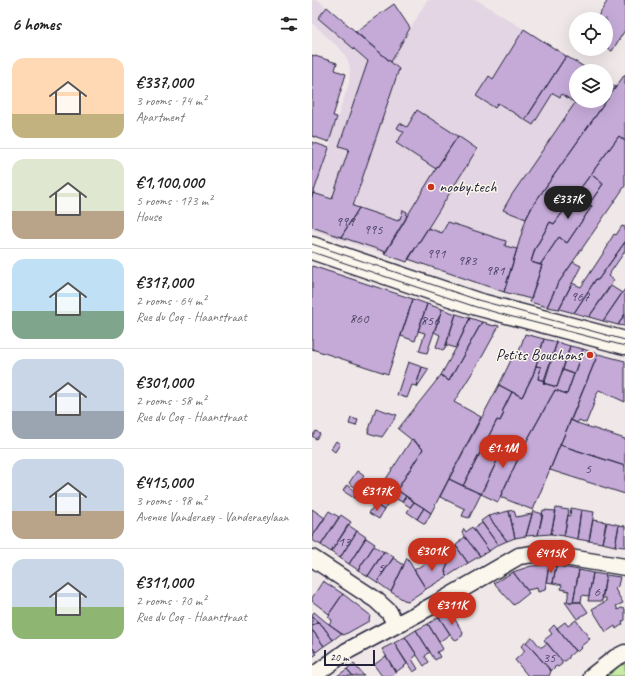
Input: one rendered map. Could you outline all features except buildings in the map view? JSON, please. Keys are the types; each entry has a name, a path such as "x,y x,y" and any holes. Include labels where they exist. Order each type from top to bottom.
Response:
{"main road":[{"path":"312,248 477,304 625,343"}],"street":[{"path":"313,676 347,651 443,600 519,556 540,553 625,567"},
{"path":"312,558 376,600 389,612 396,625"},
{"path":"592,676 615,658 625,653"}],"shaded area":[{"path":"312,0 318,0 391,62 427,0 477,0 580,64 569,64 569,108 605,108 504,292 408,259 407,262 312,230 312,197 331,143 329,142 349,83 350,71 349,63 345,55 312,23"},
{"path":"613,85 616,87 613,92"}],"green space":[{"path":"625,661 625,676 606,676 623,662"}],"tram line":[{"path":"312,244 478,300 625,340"},
{"path":"312,252 476,307 625,346"}],"place":[{"name":"nooby.tech","path":"431,187"},
{"name":"Petits Bouchons","path":"590,355"}]}
